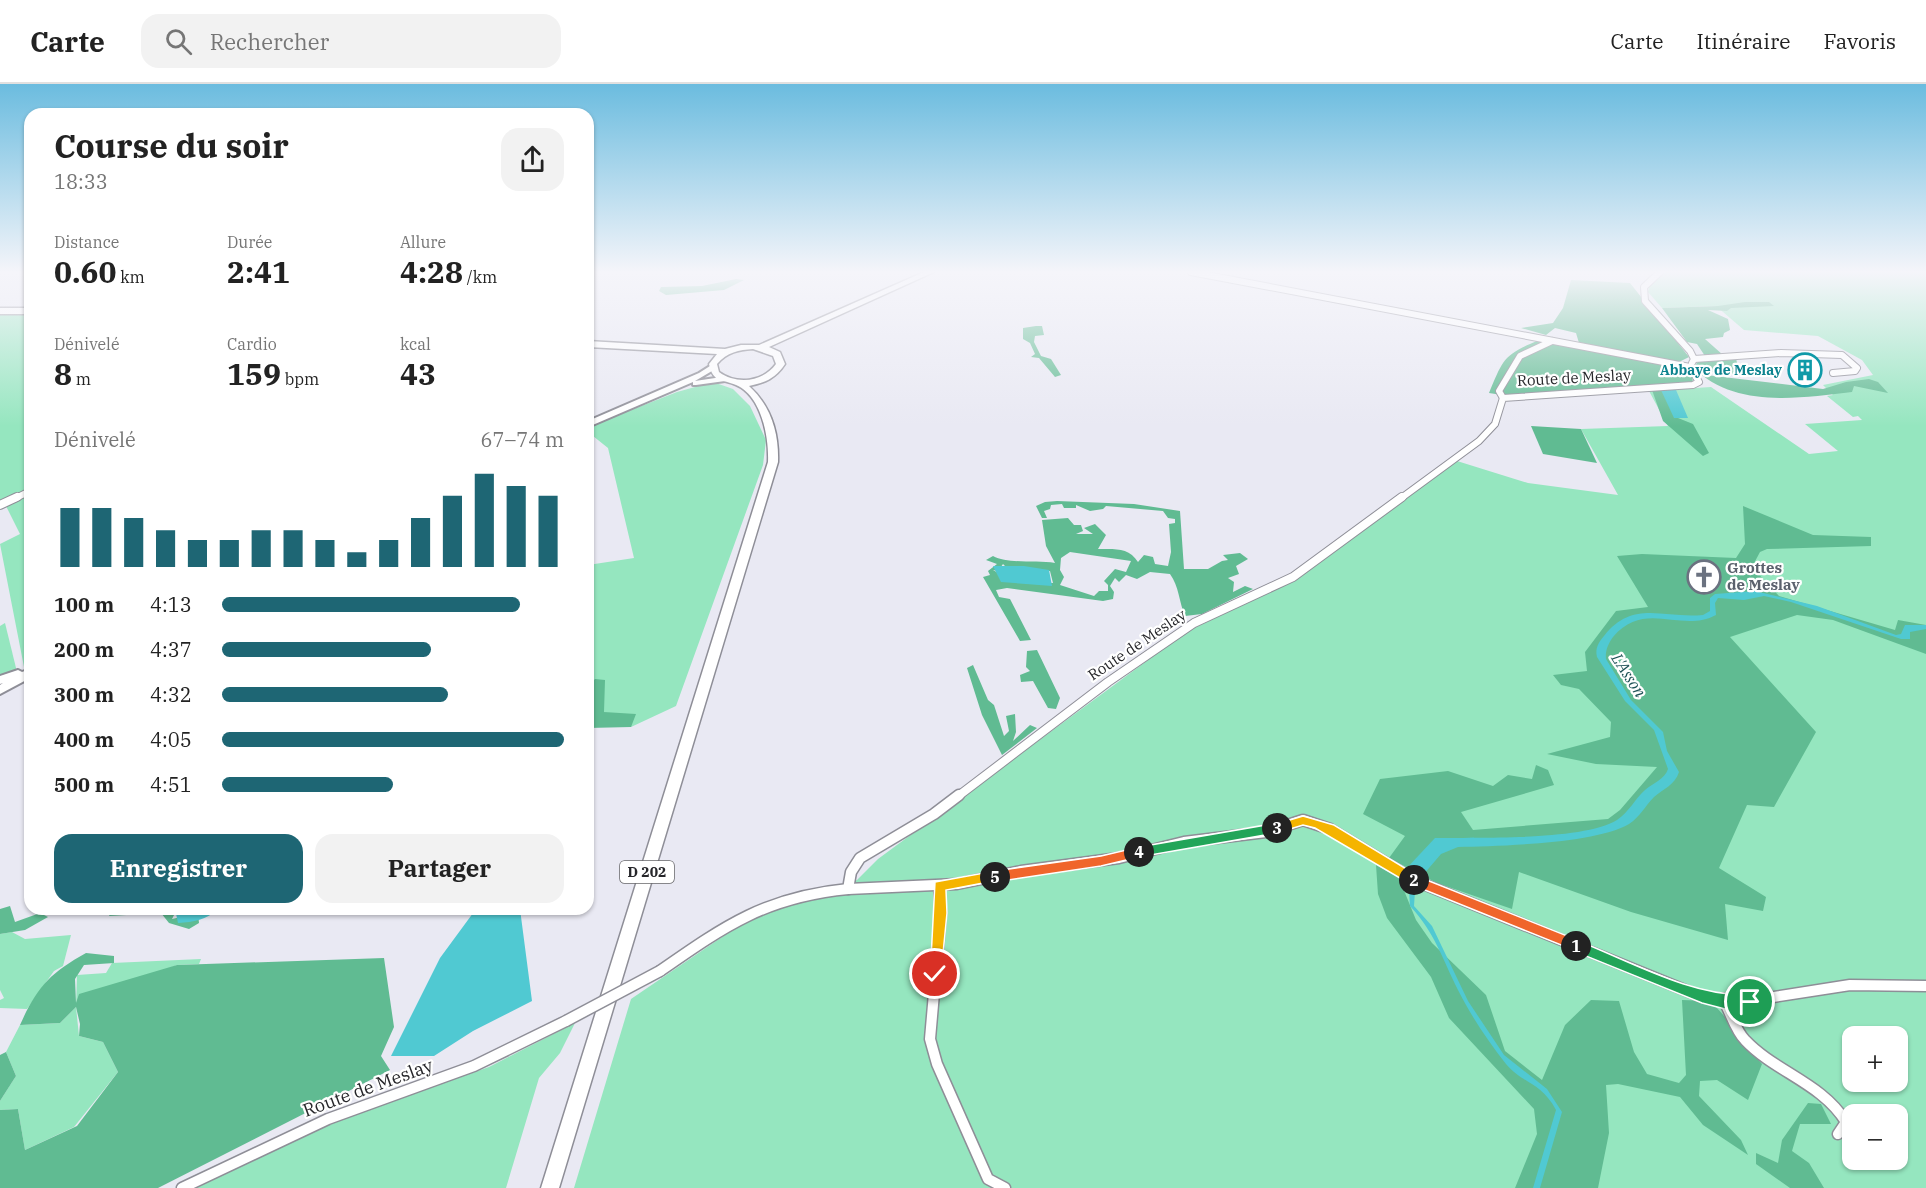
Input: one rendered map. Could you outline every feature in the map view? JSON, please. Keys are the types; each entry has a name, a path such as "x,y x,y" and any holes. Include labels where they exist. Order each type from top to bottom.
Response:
{"main road":[{"path":"594,344 689,352 727,352 744,347 761,347 815,324"},
{"path":"777,354 780,346 807,327"},
{"path":"655,394 691,384 722,379 738,382 765,378 778,369 780,358 777,354 761,347"},
{"path":"689,352 714,364 722,379"},
{"path":"594,421 714,364 727,352"},
{"name":"D 202","path":"762,409 762,388 765,378"},
{"name":"D 202","path":"550,1188 771,470 775,444 762,409 749,389 738,382"},
{"path":"0,680 24,674"},
{"path":"0,690 24,676"}],"street":[{"path":"1461,324 1692,363 1781,353 1825,353 1842,355 1857,368 1855,371 1833,373"},
{"path":"1665,324 1685,345 1692,363"},
{"path":"1503,398 1499,391 1521,356 1553,341"},
{"name":"Route de Meslay","path":"182,1188 328,1119 474,1066 660,971 727,923 758,908 791,896 848,889 851,872 860,858 934,814 1108,682 1194,623 1293,577 1479,441 1495,424 1503,398 1693,385 1699,382 1699,379 1692,363"},
{"path":"0,505 24,494"},
{"path":"848,889 939,886 1021,871 1101,861 1184,842 1266,832 1303,820 1330,829 1416,881 1702,997 1725,1003 1750,1002 1869,983 1926,986"},
{"path":"939,886 941,913 930,1015 930,1039 937,1064 988,1179 1005,1188"},
{"path":"1725,1003 1743,1039 1779,1069 1801,1078 1841,1114 1846,1122 1838,1134"}],"green space":[{"path":"0,324 24,324 24,667 0,544 20,534 5,504 0,507"},
{"path":"1550,324 1662,324 1689,357 1679,362 1579,343 1576,333 1555,328 1546,335 1521,328"},
{"path":"1673,324 1729,324 1730,330 1724,333 1723,337 1705,339 1723,355 1705,356 1697,344 1687,342"},
{"path":"1736,324 1926,324 1926,1188 574,1188 631,999 747,920 857,880 878,859 1186,632 1282,586 1457,461 1528,483 1618,495 1581,429 1668,426 1649,391 1711,387 1809,454 1838,451 1805,424 1862,420 1858,416 1853,417 1827,396 1833,395 1823,385 1873,375 1862,360 1818,336 1744,330"},
{"path":"1042,326 1044,335 1035,336 1034,342 1041,356 1051,359 1061,375 1055,377 1039,358 1031,357 1035,354 1030,343 1023,339 1023,328"},
{"path":"1537,341 1680,368 1692,374 1693,383 1502,395 1489,393 1506,360 1517,350"},
{"path":"1736,358 1738,368 1753,369 1756,372 1741,375 1712,372 1706,375 1823,389 1846,382 1869,379 1878,382 1888,393 1854,386 1852,392 1811,397 1768,398 1728,389 1709,380 1693,367 1700,360"},
{"path":"713,382 733,389 750,406 766,440 763,465 676,706 631,727 604,712 594,710 594,564 634,558 608,448 594,437 594,425 677,392"},
{"path":"1668,389 1678,418 1693,424 1709,453 1703,456 1663,421 1652,390"},
{"path":"1531,426 1581,429 1597,463 1543,454"},
{"path":"1045,502 1134,504 1180,511 1184,569 1208,569 1228,560 1223,555 1240,553 1248,559 1236,566 1239,574 1228,578 1234,582 1233,592 1245,586 1253,589 1202,614 1185,616 1170,574 1150,572 1137,579 1126,575 1119,582 1115,578 1110,586 1114,592 1113,599 1103,601 1007,588 996,590 999,597 1010,599 1031,640 1020,641 983,577 990,575 988,571 997,564 986,560 993,556 1014,561 1055,563 1046,546 1042,520 1068,518 1074,525 1081,525 1083,531 1076,534 1093,534 1084,528 1095,524 1106,535 1098,549 1126,551 1138,562 1144,555 1153,557 1155,564 1168,566 1171,552 1169,524 1175,523 1175,519 1168,518 1163,511 1106,506 1103,509 1090,511 1076,505 1076,508 1064,508 1062,504 1051,505 1050,509 1044,511 1047,518 1042,518 1036,506","holes":["1070,552 1131,561 1126,572 1115,569 1104,581 1108,585 1108,591 1099,591 1094,596 1060,585 1064,577 1060,570 1061,558","1003,564 1009,570 1050,571 1053,583 1014,578 993,570 998,571"]},
{"path":"1743,506 1813,535 1871,537 1871,546 1767,549 1760,552 1752,567 1779,596 1895,630 1898,620 1926,625 1926,654 1833,620 1797,615 1730,637 1816,732 1774,807 1747,805 1719,868 1766,897 1763,911 1725,904 1728,940 1631,912 1519,872 1512,909 1437,883 1389,858 1405,836 1363,814 1380,779 1448,771 1493,786 1508,775 1532,779 1536,765 1548,770 1554,785 1461,812 1473,830 1608,819 1620,810 1657,767 1596,764 1547,754 1610,737 1611,722 1579,689 1561,685 1553,675 1587,671 1585,652 1616,611 1648,607 1617,556 1642,554 1736,558 1745,544"},
{"path":"5,623 17,672 0,676 0,626"},
{"path":"1037,650 1060,698 1056,709 1048,708 1033,681 1021,682 1020,675 1030,671 1026,667 1027,651"},
{"path":"973,665 988,700 994,705 1004,736 1009,731 1006,716 1015,714 1016,732 1013,741 1030,725 1037,728 1002,755 982,715 967,668"},
{"path":"594,680 605,680 604,712 636,714 631,727 594,728"},
{"path":"1376,865 1407,882 1403,888 1416,920 1432,943 1486,995 1505,1051 1542,1080 1565,1025 1591,1000 1619,1001 1634,1052 1647,1074 1679,1083 1686,1075 1682,1000 1710,1001 1762,1064 1748,1100 1717,1080 1700,1081 1699,1096 1741,1140 1748,1155 1703,1125 1680,1097 1618,1084 1606,1085 1609,1133 1598,1188 1515,1188 1537,1134 1534,1109 1449,1018 1431,977 1387,918 1378,894"},
{"path":"10,906 15,922 34,915 48,917 25,930 0,934 0,909"},
{"path":"163,915 174,915 172,919 198,915 199,923 189,929 169,923"},
{"path":"12,932 25,939 71,935 63,966 54,971 27,1009 0,1008 0,1000 4,998 0,990 0,934"},
{"path":"86,953 114,956 114,963 84,965 75,979 76,1003 79,994 177,965 384,958 394,1027 381,1056 390,1070 158,1188 0,1188 0,1110 18,1109 25,1150 77,1126 118,1072 103,1042 79,1036 80,1024 76,1007 60,1023 20,1025 32,1001 46,982 63,967"},
{"path":"201,959 199,964 177,965 76,1007 77,975 106,973 112,963"},
{"path":"76,1007 79,1036 103,1042 118,1072 74,1127 25,1150 18,1109 0,1110 0,1101 16,1076 6,1052 20,1025 60,1023"},
{"path":"575,1023 560,1053 539,1078 506,1188 194,1188 346,1117 489,1067"},
{"path":"6,1052 16,1076 0,1101 0,1055"},
{"path":"1808,1103 1821,1104 1831,1124 1800,1124 1792,1151 1809,1163 1824,1188 1790,1188 1756,1164 1756,1153 1778,1163 1782,1140"}],"water":[{"path":"1661,390 1676,390 1688,418 1674,418"},
{"path":"993,566 1024,566 1049,570 1052,586 1001,582"},
{"path":"1755,591 1817,606 1896,635 1901,634 1905,625 1926,625 1926,629 1910,632 1910,639 1901,639 1791,602 1764,596 1744,600 1718,598 1715,603 1716,615 1703,620 1650,618 1625,626 1610,642 1606,650 1606,659 1631,700 1663,732 1667,751 1679,772 1675,780 1654,797 1633,821 1614,831 1546,843 1458,847 1441,854 1423,875 1405,870 1435,838 1556,835 1601,827 1621,817 1645,790 1664,776 1668,769 1654,730 1625,701 1597,657 1600,641 1615,625 1638,614 1703,615 1710,611 1710,598 1715,594"},
{"path":"1422,886 1430,891 1415,891 1414,906 1432,926 1468,1001 1504,1055 1547,1089 1562,1112 1540,1188 1533,1188 1556,1110 1538,1088 1512,1071 1468,1009 1432,936 1410,906 1409,891"},
{"path":"176,915 210,915 200,920 178,923"},
{"path":"472,915 521,915 532,1001 473,1031 434,1056 391,1056 440,958"}],"place":[{"name":"Abbaye de Meslay","path":"1805,370"},
{"name":"Grottes de Meslay","path":"1704,577"}],"route":[{"path":"935,974 941,913 939,886 1021,871 1119,858 1184,842 1266,832 1303,820 1330,829 1416,881 1702,997 1725,1003 1750,1002"}],"water label":[{"name":"L'Asson","path":"1629,675"}]}
